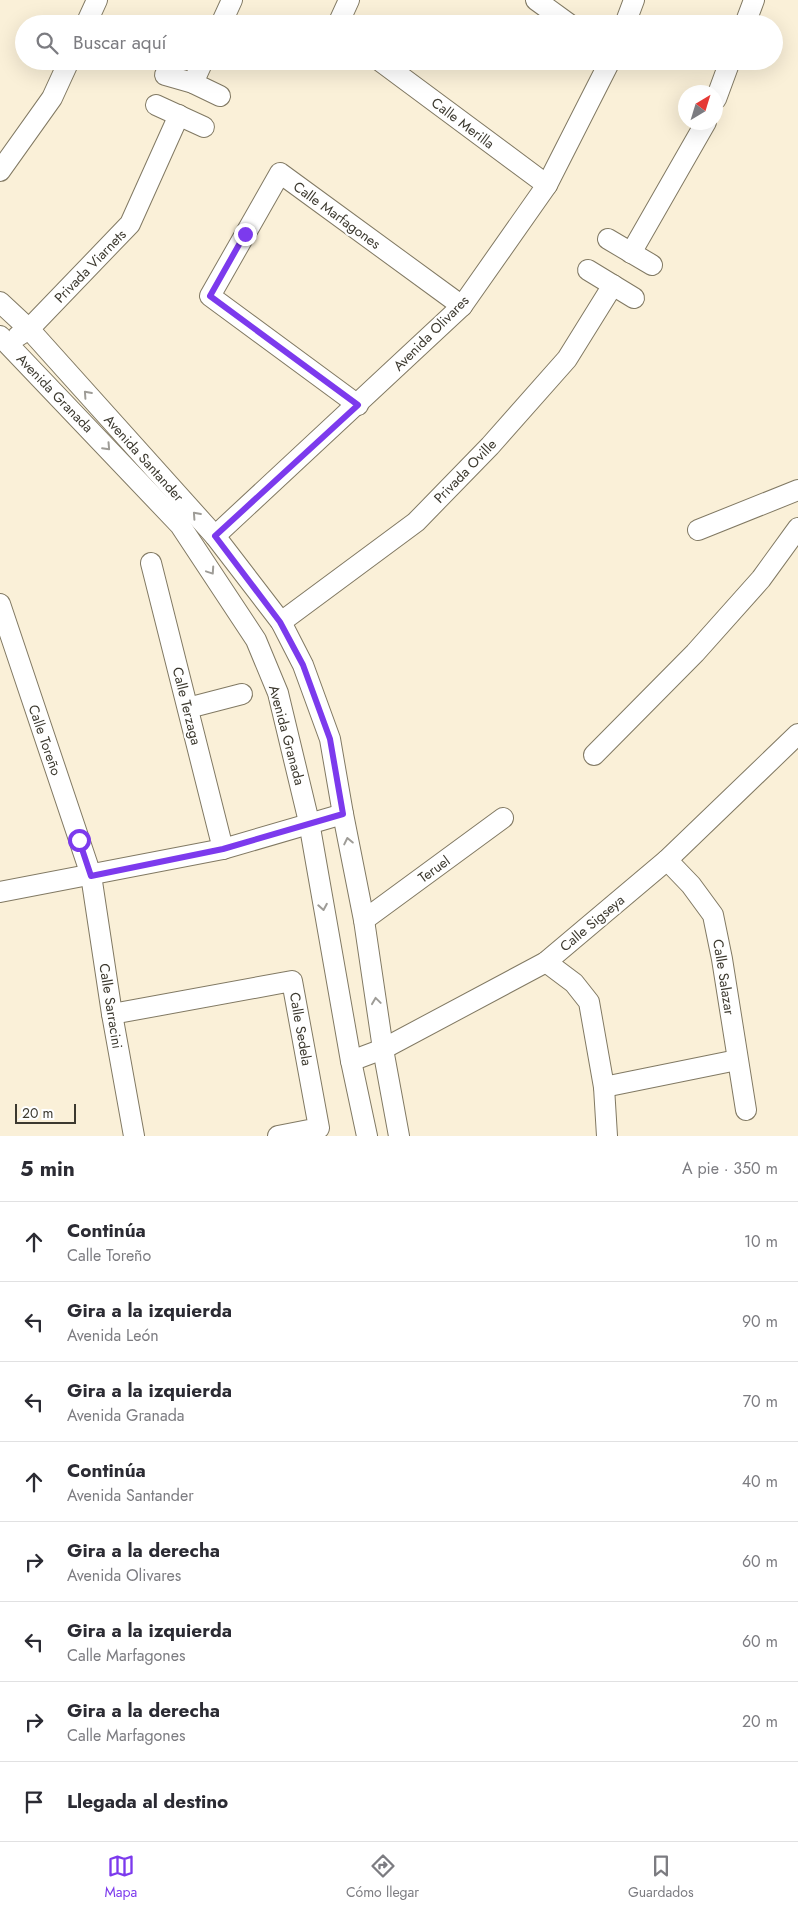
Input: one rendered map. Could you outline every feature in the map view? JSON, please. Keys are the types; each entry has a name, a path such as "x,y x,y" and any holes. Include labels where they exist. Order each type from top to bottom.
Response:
{"street":[{"path":"90,15 97,0"},
{"path":"225,15 232,0"},
{"path":"342,15 348,0"},
{"path":"536,0 557,15"},
{"path":"628,15 634,0"},
{"path":"748,15 754,0"},
{"path":"0,172 52,98 65,70"},
{"path":"193,83 199,70"},
{"name":"Calle Merilla","path":"392,70 547,185"},
{"name":"Avenida Olivares","path":"215,536 358,405 462,306 547,185 605,70"},
{"path":"721,85 727,70"},
{"path":"166,74 193,83 220,96"},
{"path":"156,105 204,127"},
{"name":"Privada Viarnets","path":"3,344 29,330 130,224 179,115"},
{"path":"631,253 701,130"},
{"name":"Calle Marfagones","path":"358,405 210,296 280,173 462,306"},
{"path":"608,239 652,266"},
{"path":"588,270 634,298"},
{"name":"Privada Oville","path":"280,622 416,522 490,446 567,359 612,285"},
{"name":"Avenida Santander","path":"0,302 29,330 215,536 280,622"},
{"name":"Avenida Granada","path":"3,344 180,525 256,640 278,693 309,822 350,1061 367,1136"},
{"path":"698,530 798,490"},
{"path":"594,755 695,653 761,579 798,528"},
{"name":"Calle Terzaga","path":"151,563 223,849"},
{"name":"Calle Toreño","path":"0,604 91,876"},
{"path":"280,622 303,665 330,739 364,920 382,1049 399,1136"},
{"path":"188,708 242,694"},
{"name":"Calle Sigseya","path":"350,1061 382,1049 546,962 667,860 798,734"},
{"path":"0,892 91,876 223,849 309,822 343,814"},
{"name":"Teruel","path":"364,920 503,818"},
{"name":"Calle Salazar","path":"667,860 691,885 713,916 722,959 746,1110"},
{"name":"Calle Sarracini","path":"91,876 112,1014 134,1136"},
{"path":"546,962 574,983 589,1002 604,1087 608,1136"},
{"name":"Calle Sedela","path":"112,1014 292,981 318,1128 278,1136"},
{"path":"604,1087 737,1060"}],"route":[{"path":"79,840 91,876 223,849 309,822 343,814 330,739 303,665 280,622 215,536 358,405 210,296 245,234"}]}
